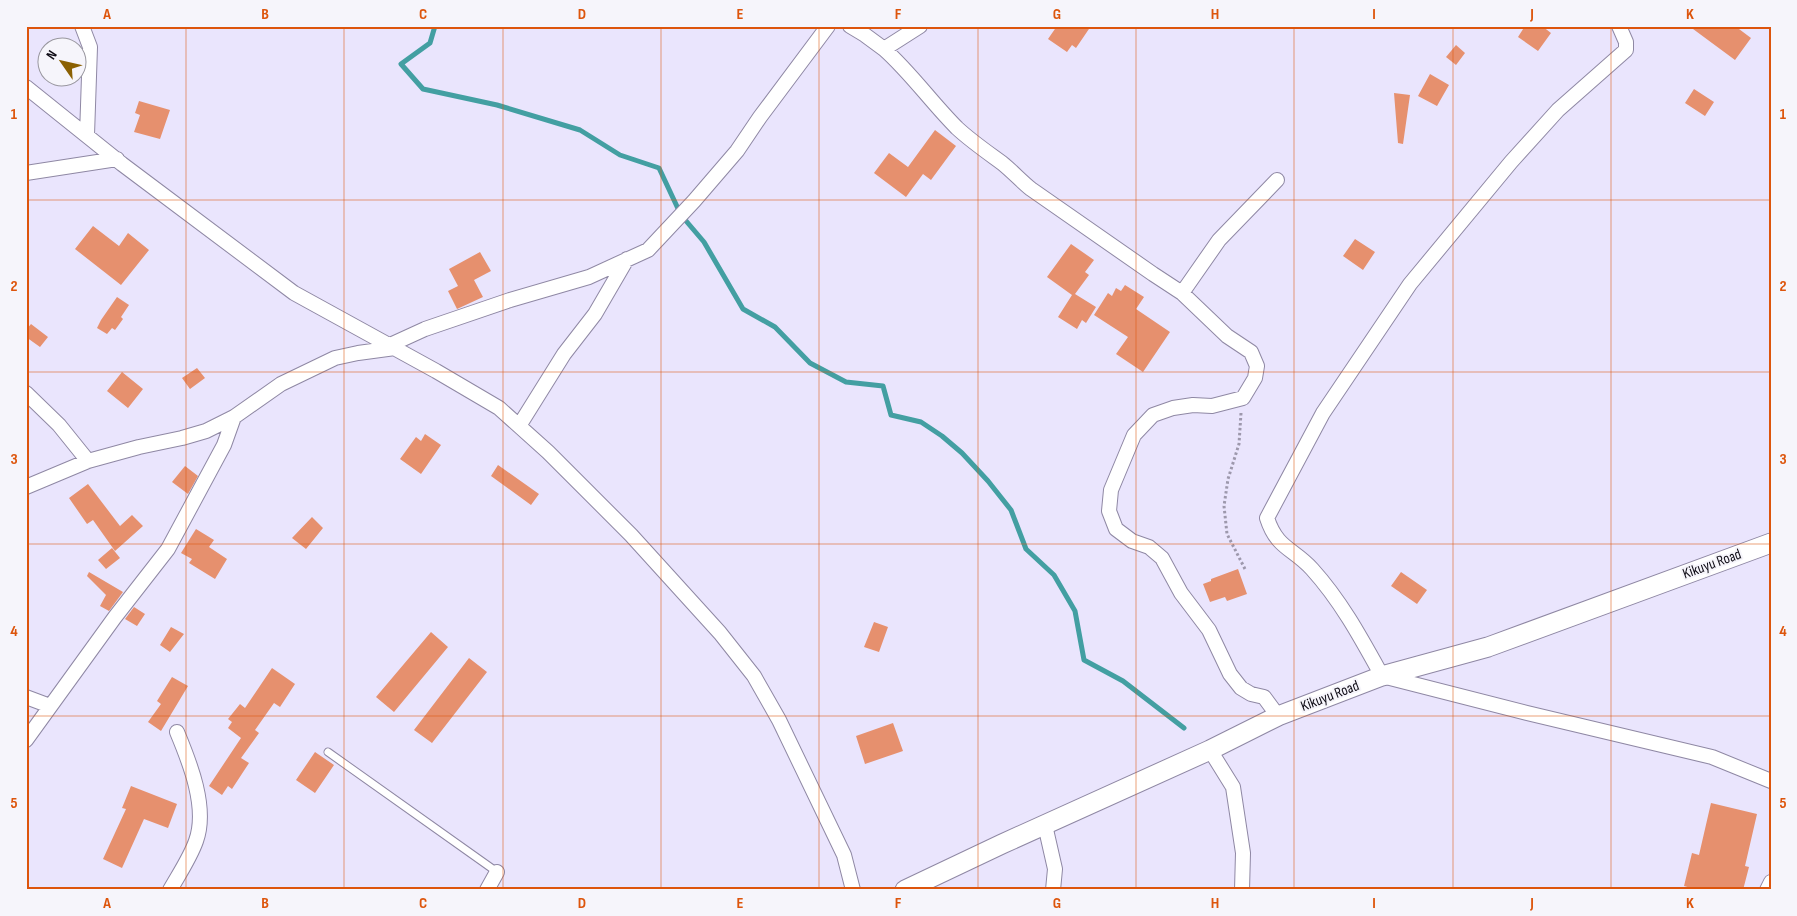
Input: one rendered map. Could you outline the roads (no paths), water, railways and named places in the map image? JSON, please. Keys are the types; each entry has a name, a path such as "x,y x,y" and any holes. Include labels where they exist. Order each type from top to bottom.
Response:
{"main road":[{"name":"Kikuyu Road","path":"905,890 932,884 1045,825 1210,750 1278,716 1382,676 1488,647 1771,543"}],"street":[{"path":"82,26 90,47 86,136"},
{"path":"26,487 88,461 139,446 182,438 206,431 234,417 281,384 335,358 393,347 434,326 510,300 589,277 648,250 737,151 760,116 828,26"},
{"path":"850,26 884,49 902,65 958,129 1015,176 1182,293 1226,336 1251,352 1257,366 1255,378 1243,398 1212,406 1173,408 1153,415 1134,435 1111,490 1109,511 1116,529 1132,541 1149,547 1162,558 1181,593 1209,630 1230,674 1241,688 1251,694 1264,697 1278,716"},
{"path":"884,49 920,26"},
{"path":"1609,26 1619,27 1624,34 1626,50 1558,110 1511,162 1410,284 1323,413 1267,518 1272,532 1287,549 1311,568 1345,611 1382,676 1527,713 1712,756 1771,781"},
{"path":"26,87 86,136 294,293 499,408 548,452 631,535 720,633 754,676 779,720 844,855 854,890"},
{"path":"26,173 117,159"},
{"path":"1182,293 1219,240 1277,180"},
{"path":"519,426 564,354 595,314 628,259"},
{"path":"26,393 59,426 88,461"},
{"path":"26,740 168,549 224,445 234,417"},
{"path":"26,696 50,706"},
{"path":"170,890 195,843 198,834 200,800 177,732"},
{"path":"1210,750 1233,787 1243,853 1242,890"},
{"path":"1045,825 1055,869 1054,890"},
{"path":"487,890 497,872"},
{"path":"1767,890 1771,882"}],"lane":[{"path":"328,752 497,872"}],"waterway":[{"path":"435,26 430,43 401,64 423,89 497,105 580,130 620,155 659,168 681,215 704,242 743,309 775,327 810,363 846,382 883,386 891,415 921,422 962,453 1011,510 1026,549 1054,575 1075,611 1084,660 1123,681 1184,728"}]}
